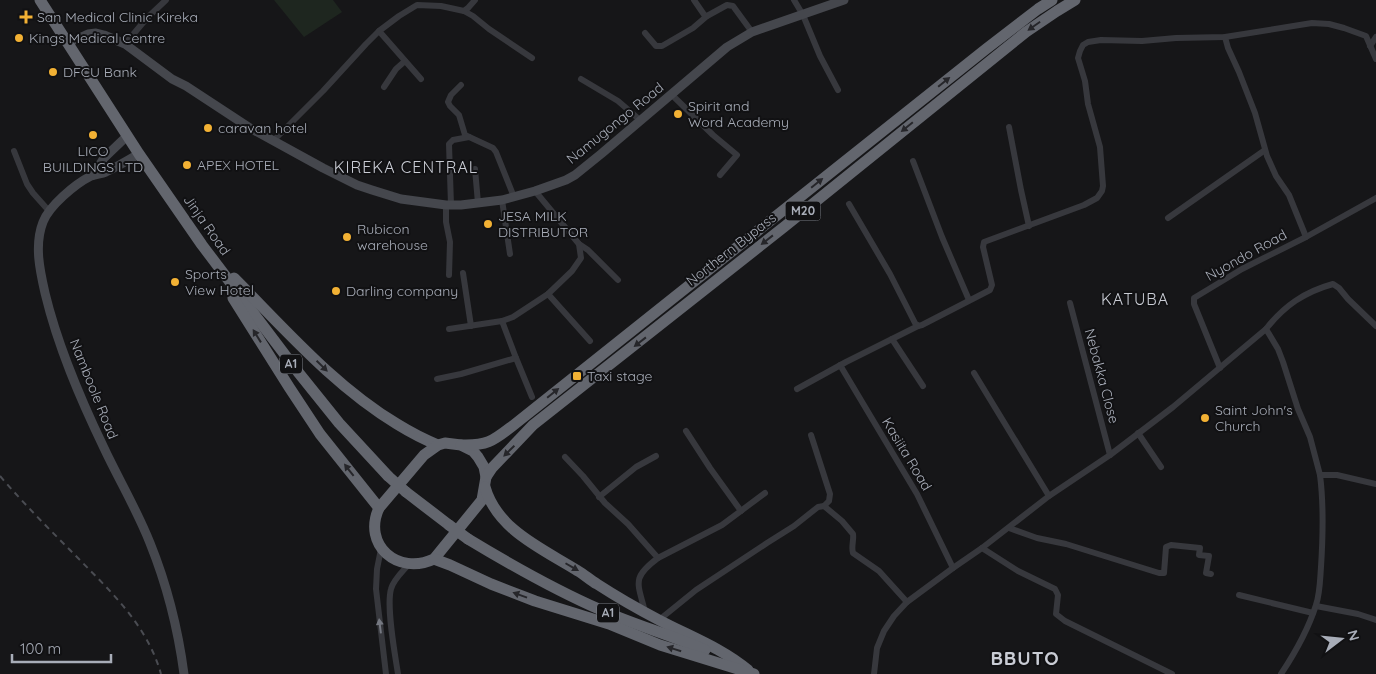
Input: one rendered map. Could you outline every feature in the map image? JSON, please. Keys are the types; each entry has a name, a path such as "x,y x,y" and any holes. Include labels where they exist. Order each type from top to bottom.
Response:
{"highway":[{"name":"Jinja Road","path":"40,0 138,154 202,245 339,423 388,476 449,525 502,560 601,610 700,648 754,674"},
{"name":"Northern Bypass","path":"461,446 485,444 515,424 986,49 1052,0"},
{"name":"Northern Bypass","path":"485,481 492,468 533,425 784,227 1026,32 1075,0"},
{"path":"202,245 335,378 377,412 423,440 438,445"},
{"path":"202,245 225,285 320,434 380,508"},
{"path":"485,481 482,500 434,559 419,564 409,564 390,558 381,549 374,533 376,516 380,508 424,455 438,445 445,443 461,446 473,451 484,468 488,497 493,507 503,520 523,537 626,602 724,653 754,674"},
{"path":"434,559 535,601 609,624 660,645 754,674"}],"main road":[{"name":"Namugongo Road","path":"66,40 75,40 88,34 104,34 125,44 172,79 250,128 323,168 372,190 401,198 448,205 502,200 566,180 575,175 672,95 727,47 752,32 844,0"},
{"path":"93,175 100,163 127,136"},
{"name":"Namboole Road","path":"138,154 104,173 93,175 63,196 50,211 41,228 38,247 42,279 50,314 69,369 104,449 149,541 158,565 173,612 184,674"}],"street":[{"path":"125,44 143,22 166,0"},
{"path":"464,11 475,0"},
{"path":"694,0 705,16 707,16"},
{"path":"794,0 838,90"},
{"path":"273,141 379,31 417,2 464,11 532,58"},
{"path":"645,33 656,46 662,46 693,28 707,16 728,5 732,6 752,32"},
{"path":"797,389 840,365 990,290 992,285 983,247 984,242 1084,205 1097,198 1103,186 1101,153 1088,104 1086,81 1078,58 1083,45 1088,42 1101,40 1225,37 1312,23 1328,24 1366,36 1376,59"},
{"path":"379,31 420,78"},
{"path":"1225,37 1257,120 1265,150 1272,167 1289,195 1306,237"},
{"path":"1370,46 1376,37"},
{"path":"384,87 396,69 405,61"},
{"path":"581,79 618,101 640,120"},
{"path":"460,85 450,96 448,102 459,115 465,135 493,148 496,152 514,197"},
{"path":"672,95 713,135 737,155 720,175"},
{"path":"1009,127 1029,226"},
{"path":"449,275 450,242 446,222 450,142 469,137"},
{"path":"1168,218 1265,150"},
{"path":"14,151 27,184 50,211"},
{"path":"913,161 942,237 969,300"},
{"path":"475,169 478,203"},
{"path":"535,191 579,244 588,250 618,280"},
{"name":"Nyondo Road","path":"1220,368 1194,304 1194,298 1242,269 1306,237 1376,198"},
{"path":"502,200 510,254"},
{"path":"849,204 890,274 911,317 918,326"},
{"path":"450,329 512,318 548,294 572,271 581,258 579,244"},
{"path":"463,273 471,326"},
{"path":"874,674 877,648 884,632 894,616 907,602 1009,528 1048,496 1110,455 1220,368 1266,329 1275,318 1300,296 1333,284 1376,326"},
{"path":"548,294 590,341"},
{"name":"Nebakka Close","path":"1070,303 1110,455"},
{"path":"502,321 532,398"},
{"path":"1266,329 1281,356 1298,409 1310,437 1320,475 1323,499 1324,531 1316,606 1301,642 1281,674"},
{"path":"892,339 923,386"},
{"path":"437,379 516,358"},
{"name":"Kasiita Road","path":"840,365 917,494 953,568"},
{"path":"974,373 1048,496"},
{"path":"686,431 741,511"},
{"path":"1138,432 1161,467"},
{"path":"659,620 703,585 829,501 830,494 811,435"},
{"path":"599,497 636,467 656,456"},
{"path":"565,457 610,509 628,524 658,558"},
{"path":"1320,475 1337,475 1376,484"},
{"path":"645,612 638,579 640,574 658,558 722,525 765,493"},
{"path":"824,506 842,521 853,534 853,552 879,571 907,602"},
{"path":"1009,528 1037,538 1066,544 1159,573 1164,573 1166,548 1171,545 1200,548 1199,555 1209,556 1206,573 1211,574"},
{"path":"982,548 1018,571 1055,589 1058,595 1056,614 1065,621 1172,674"},
{"path":"381,549 376,589 386,674"},
{"path":"398,674 390,590 409,564"},
{"path":"1238,594 1313,613"},
{"path":"1316,606 1358,614 1376,620"}],"shaded area":[{"path":"274,0 333,0 342,12 304,37"}],"railway":[{"path":"0,476 125,609 146,639 155,656 161,674"}],"place":[{"name":"San Medical Clinic Kireka","path":"26,17"},
{"name":"Kings Medical Centre","path":"19,38"},
{"name":"DFCU Bank","path":"53,72"},
{"name":"Spirit and Word Academy","path":"678,114"},
{"name":"caravan hotel","path":"208,128"},
{"name":"LICO BUILDINGS LTD","path":"93,135"},
{"name":"APEX HOTEL","path":"187,165"},
{"name":"JESA MILK DISTRIBUTOR","path":"488,224"},
{"name":"Rubicon warehouse","path":"347,237"},
{"name":"Sports View Hotel","path":"175,282"},
{"name":"Darling company","path":"336,291"},
{"name":"Taxi stage","path":"577,376"},
{"name":"Saint John's Church","path":"1205,418"}],"district":[{"name":"KIREKA CENTRAL","path":"406,167"},
{"name":"KATUBA","path":"1135,299"},
{"name":"BBUTO","path":"1025,658"}]}
